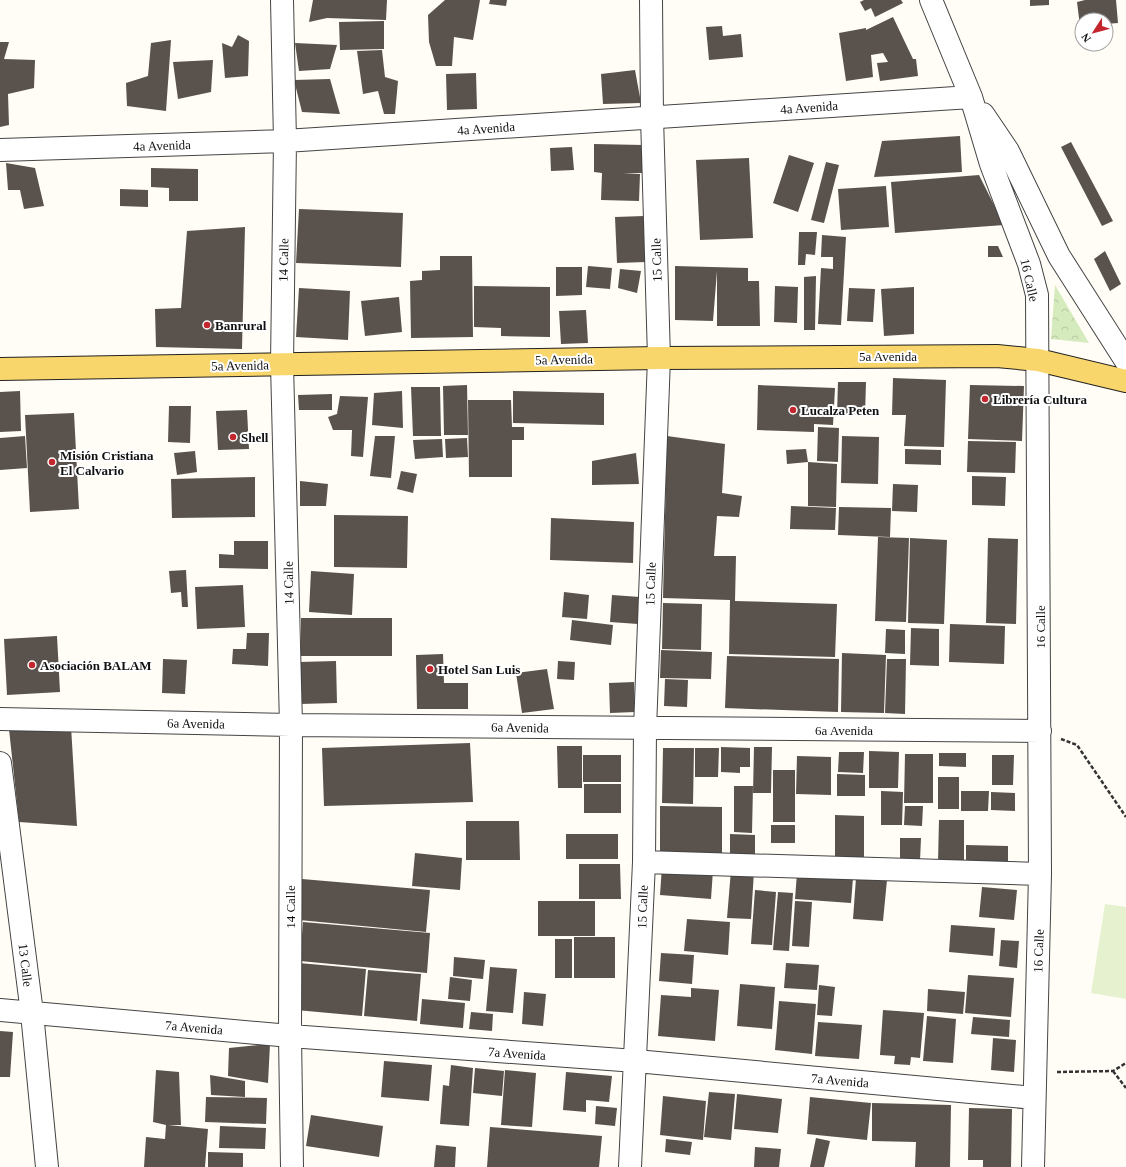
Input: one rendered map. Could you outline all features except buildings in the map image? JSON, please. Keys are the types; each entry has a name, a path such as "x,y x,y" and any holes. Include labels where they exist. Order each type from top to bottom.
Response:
{"main road":[{"name":"5a Avenida","path":"0,369 659,358 997,356 1038,360 1126,381"}],"street":[{"name":"14 Calle","path":"282,0 285,141 282,364 291,725 290,1036 292,1167"},
{"name":"15 Calle","path":"630,1167 644,862 645,728 659,358 652,117 651,0"},
{"name":"16 Calle","path":"931,0 971,97 991,164 1029,264 1037,295 1040,874 1034,1072 1033,1167"},
{"name":"4a Avenida","path":"0,150 285,141 971,97"},
{"name":"16 Calle","path":"971,97 1008,151 1059,256 1126,361"},
{"name":"6a Avenida","path":"0,719 291,725 1040,731"},
{"name":"13 Calle","path":"0,763 32,1013 47,1167"},
{"path":"644,862 1040,874"},
{"name":"7a Avenida","path":"0,1010 290,1036 636,1061 1034,1098"}],"path":[{"path":"1040,731 1077,745 1126,817"},
{"path":"1034,1072 1113,1071 1126,1063"},
{"path":"1113,1071 1126,1088"}],"green space":[{"path":"1055,285 1089,343 1051,339"},
{"path":"1105,904 1126,907 1126,999 1091,993"}],"place":[{"name":"Banrural","path":"207,325"},
{"name":"Librería Cultura","path":"985,399"},
{"name":"Lucalza Peten","path":"793,410"},
{"name":"Shell","path":"233,437"},
{"name":"Misión Cristiana El Calvario","path":"52,462"},
{"name":"Asociación BALAM","path":"32,665"},
{"name":"Hotel San Luis","path":"430,669"}]}
